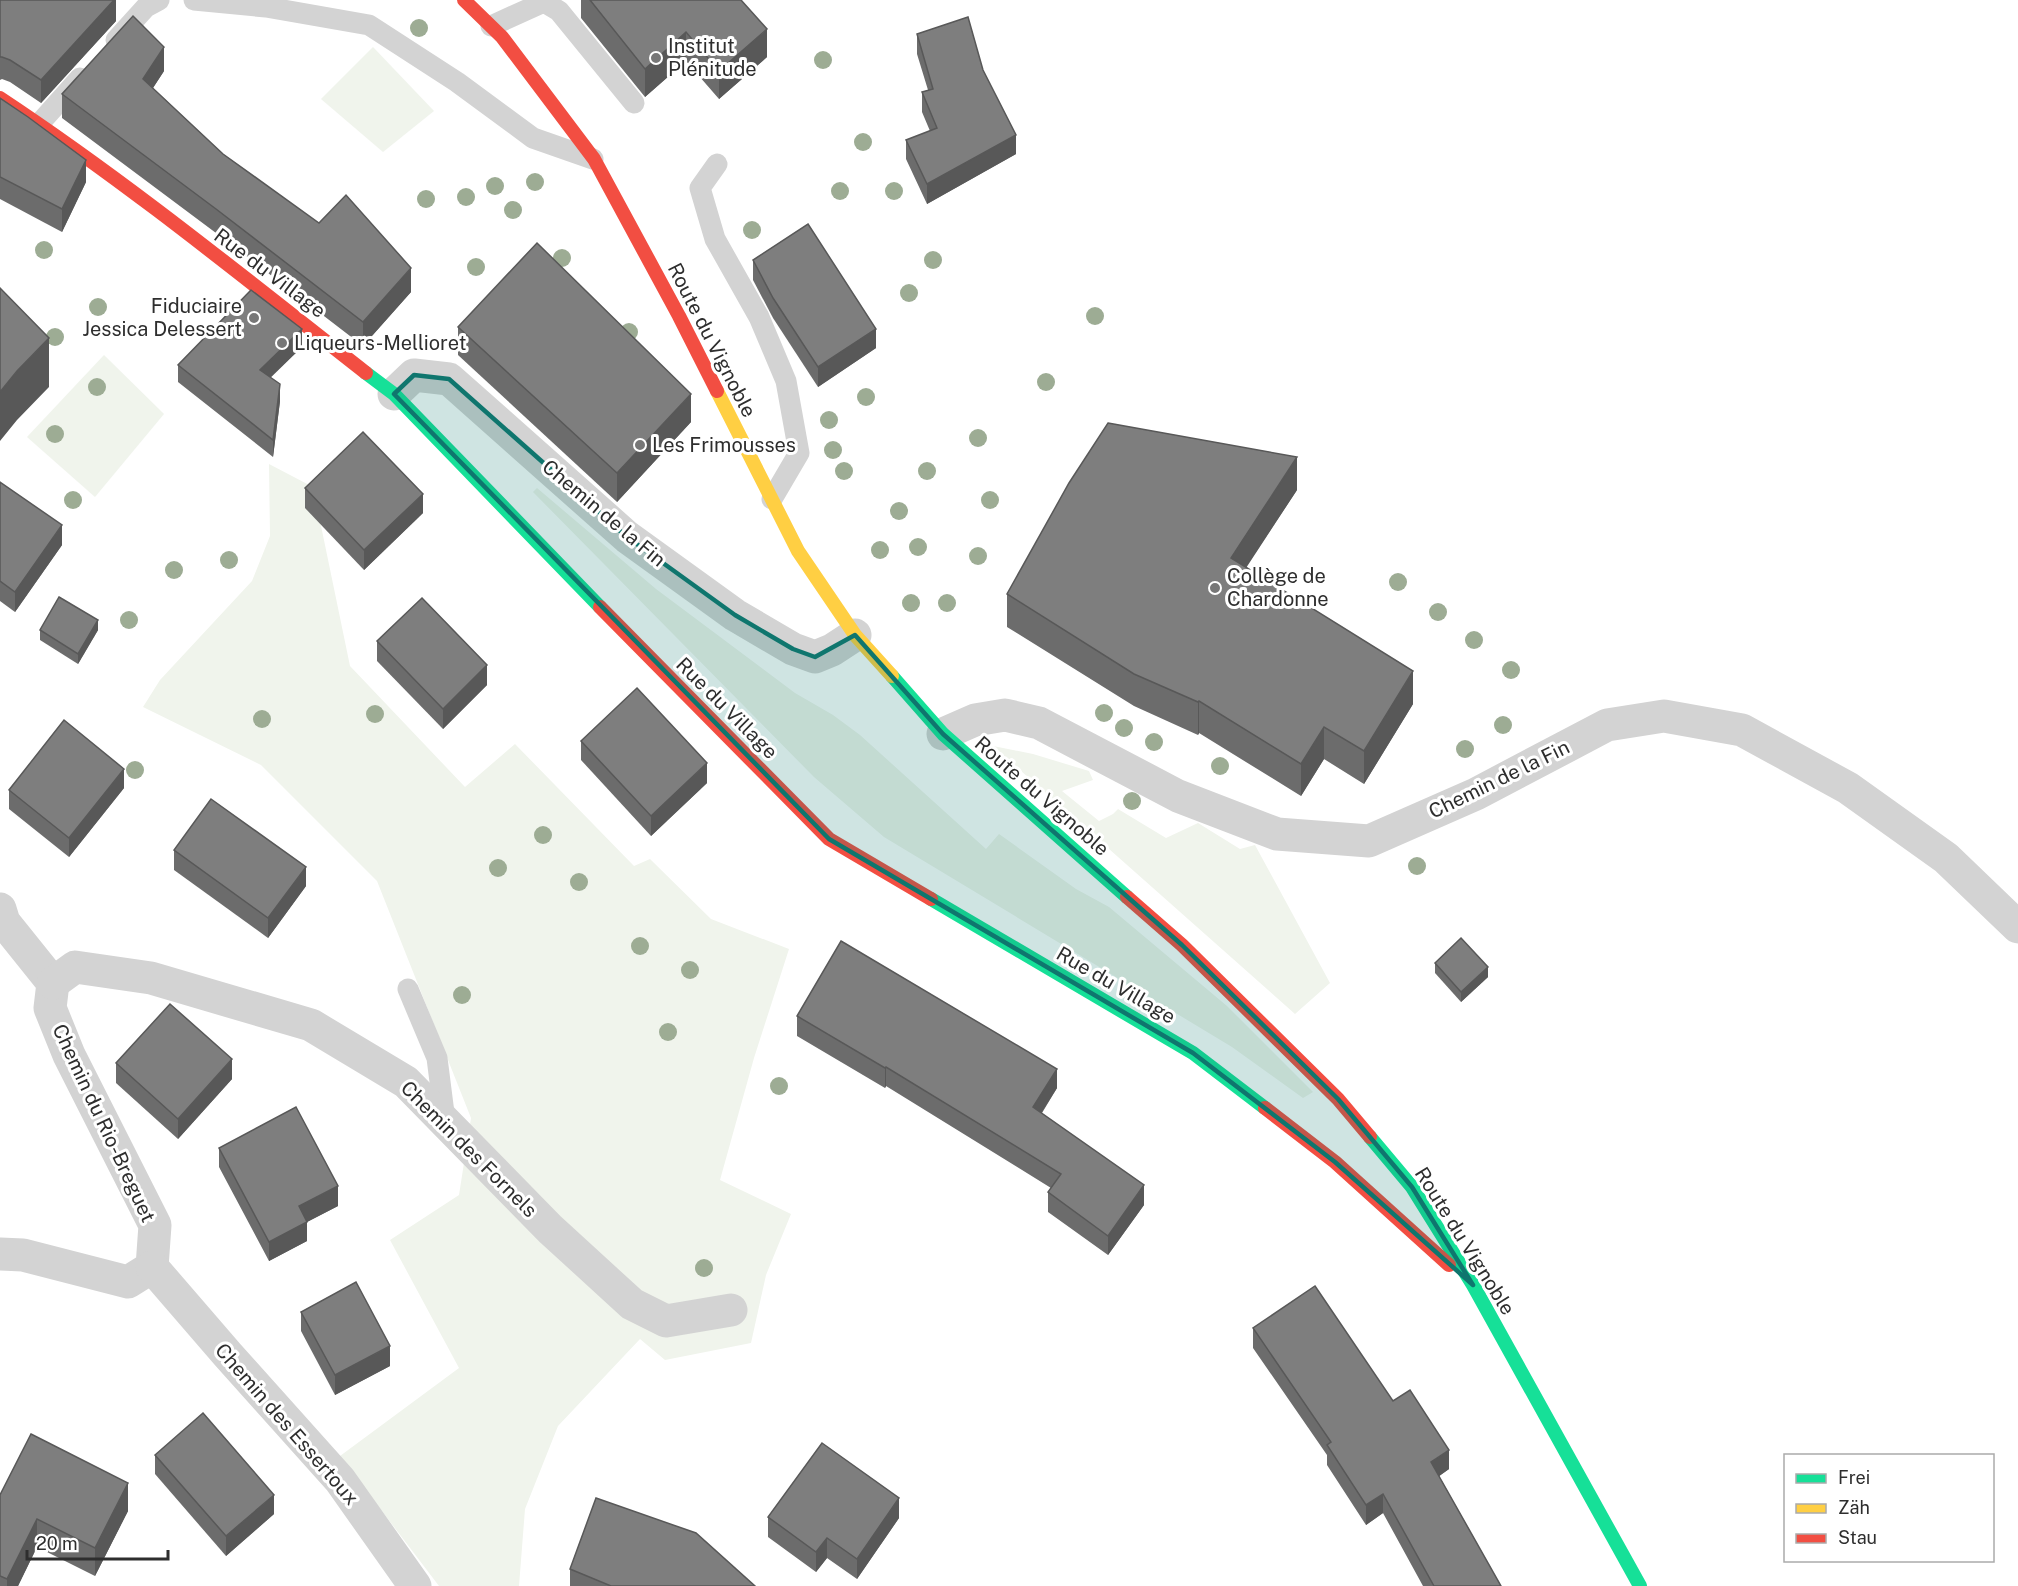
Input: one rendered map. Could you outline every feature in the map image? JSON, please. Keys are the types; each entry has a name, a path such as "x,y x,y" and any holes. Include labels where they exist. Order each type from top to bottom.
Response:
{"street":[{"name":"Route du Vignoble","path":"464,0 502,37 594,159 679,316 798,551 855,635 943,734 1182,945 1338,1100 1412,1187 1473,1286 1640,1586"},
{"name":"Rue du Village","path":"0,98 39,124 330,342 394,394 670,679 830,838 1193,1053 1335,1162 1401,1224 1473,1286"},
{"name":"Chemin de la Fin","path":"394,394 414,375 449,378 627,537 735,615 793,649 815,657 832,650 855,635"},
{"name":"Chemin de la Fin","path":"943,734 975,720 1005,715 1039,723 1178,796 1277,834 1369,841 1476,794 1607,725 1664,716 1742,730 1848,788 1946,858 2018,927"},
{"path":"0,909 4,922 53,983"},
{"name":"Chemin des Fornels","path":"53,983 75,967 151,978 310,1025 406,1082 550,1229 632,1304 666,1321 731,1310"},
{"name":"Chemin du Rio-Breguet","path":"53,983 50,1008 69,1055 155,1225 152,1267"},
{"path":"0,1254 23,1255 128,1282 152,1267"},
{"name":"Chemin des Essertoux","path":"152,1267 340,1480 415,1586"}],"lane":[{"path":"39,124 146,7 159,0"},
{"path":"194,0 266,7 369,25 457,82 533,138 594,159"},
{"path":"491,26 544,2 559,11 634,103"},
{"path":"717,164 700,188 715,239 759,317 786,381 799,453 772,499"},
{"path":"408,989 437,1058 445,1122"}],"highlighted area":[{"path":"414,375 449,379 627,537 735,615 793,649 815,657 855,635 943,734 1182,945 1338,1099 1412,1187 1473,1285 1335,1162 1193,1053 829,839 394,394"}],"shaded area":[{"path":"373,47 434,111 383,152 321,99"},
{"path":"104,355 164,414 95,497 27,437"},
{"path":"269,464 313,487 350,666 465,787 515,744 634,866 650,859 711,919 789,949 754,1058 720,1180 791,1214 766,1275 751,1343 665,1360 640,1339 558,1426 525,1509 519,1586 439,1586 340,1456 459,1368 390,1240 459,1195 471,1118 377,881 261,765 143,707 160,680 252,581 270,536"},
{"path":"537,488 656,589 795,693 833,715 860,735 986,849 999,834 1076,889 1109,907 1227,1006 1313,1092 1303,1098 1232,1047 884,837 814,777 533,492"},
{"path":"993,746 1033,754 1089,771 1093,780 1062,791 1099,821 1118,809 1166,838 1198,823 1240,849 1255,845 1330,983 1295,1014"}],"building":[{"path":"0,0 114,0 41,80 10,60 0,57"},
{"path":"590,0 741,0 767,29 719,71 686,32 645,69"},
{"path":"133,16 164,47 143,79 223,154 319,223 346,195 411,268 363,322 62,94"},
{"path":"968,17 983,70 1016,135 927,184 906,140 937,128 922,92 933,89 917,34"},
{"path":"0,98 86,160 62,209 0,177"},
{"path":"808,224 876,329 818,367 773,298 753,260"},
{"path":"537,243 691,394 617,473 458,327"},
{"path":"0,288 49,338 0,392"},
{"path":"251,290 302,329 260,370 280,384 273,440 178,365"},
{"path":"1108,423 1297,457 1231,558 1413,671 1364,751 1324,727 1301,764 1199,701 1134,674 1007,594 1069,483"},
{"path":"363,432 423,494 364,550 305,488"},
{"path":"0,482 62,525 15,592 0,581"},
{"path":"59,597 98,620 78,654 40,630"},
{"path":"422,598 487,665 443,709 377,641"},
{"path":"637,688 707,763 651,816 581,741"},
{"path":"64,720 124,769 69,838 9,790"},
{"path":"211,799 306,867 268,918 174,850"},
{"path":"1461,938 1488,967 1461,992 1435,963"},
{"path":"841,941 1057,1069 1033,1107 1144,1185 1108,1236 1048,1192 1061,1174 886,1067 797,1016"},
{"path":"170,1004 232,1059 178,1119 116,1063"},
{"path":"296,1107 338,1186 299,1206 307,1222 269,1242 219,1148"},
{"path":"356,1282 390,1346 335,1375 301,1312"},
{"path":"1315,1286 1393,1401 1410,1390 1449,1450 1431,1462 1501,1586 1434,1586 1383,1494 1366,1505 1327,1445 1331,1442 1253,1328"},
{"path":"203,1413 274,1495 226,1536 155,1455"},
{"path":"31,1434 128,1483 95,1548 37,1519 7,1579 0,1576 0,1495"},
{"path":"822,1443 899,1498 857,1559 827,1538 816,1552 768,1517"},
{"path":"596,1498 696,1533 755,1586 611,1586 570,1569"}],"traffic: fast":[{"path":"366,373 394,394 600,607"},
{"path":"892,676 943,734 1127,897"},
{"path":"931,899 1193,1053 1265,1108"},
{"path":"1370,1137 1412,1187 1473,1285 1640,1586"}],"traffic: slow":[{"path":"717,391 798,551 855,635 892,676"}],"traffic: jam":[{"path":"464,0 502,37 594,159 717,391"},
{"path":"0,98 140,197 366,373"},
{"path":"600,607 829,839 931,899"},
{"path":"1127,897 1182,945 1338,1099 1370,1137"},
{"path":"1265,1108 1335,1162 1449,1265"}],"place":[{"name":"Institut Plénitude","path":"656,58"},
{"name":"Fiduciaire Jessica Delessert","path":"254,318"},
{"name":"Liqueurs-Mellioret","path":"282,343"},
{"name":"Les Frimousses","path":"640,445"},
{"name":"Collège de Chardonne","path":"1215,588"}]}
